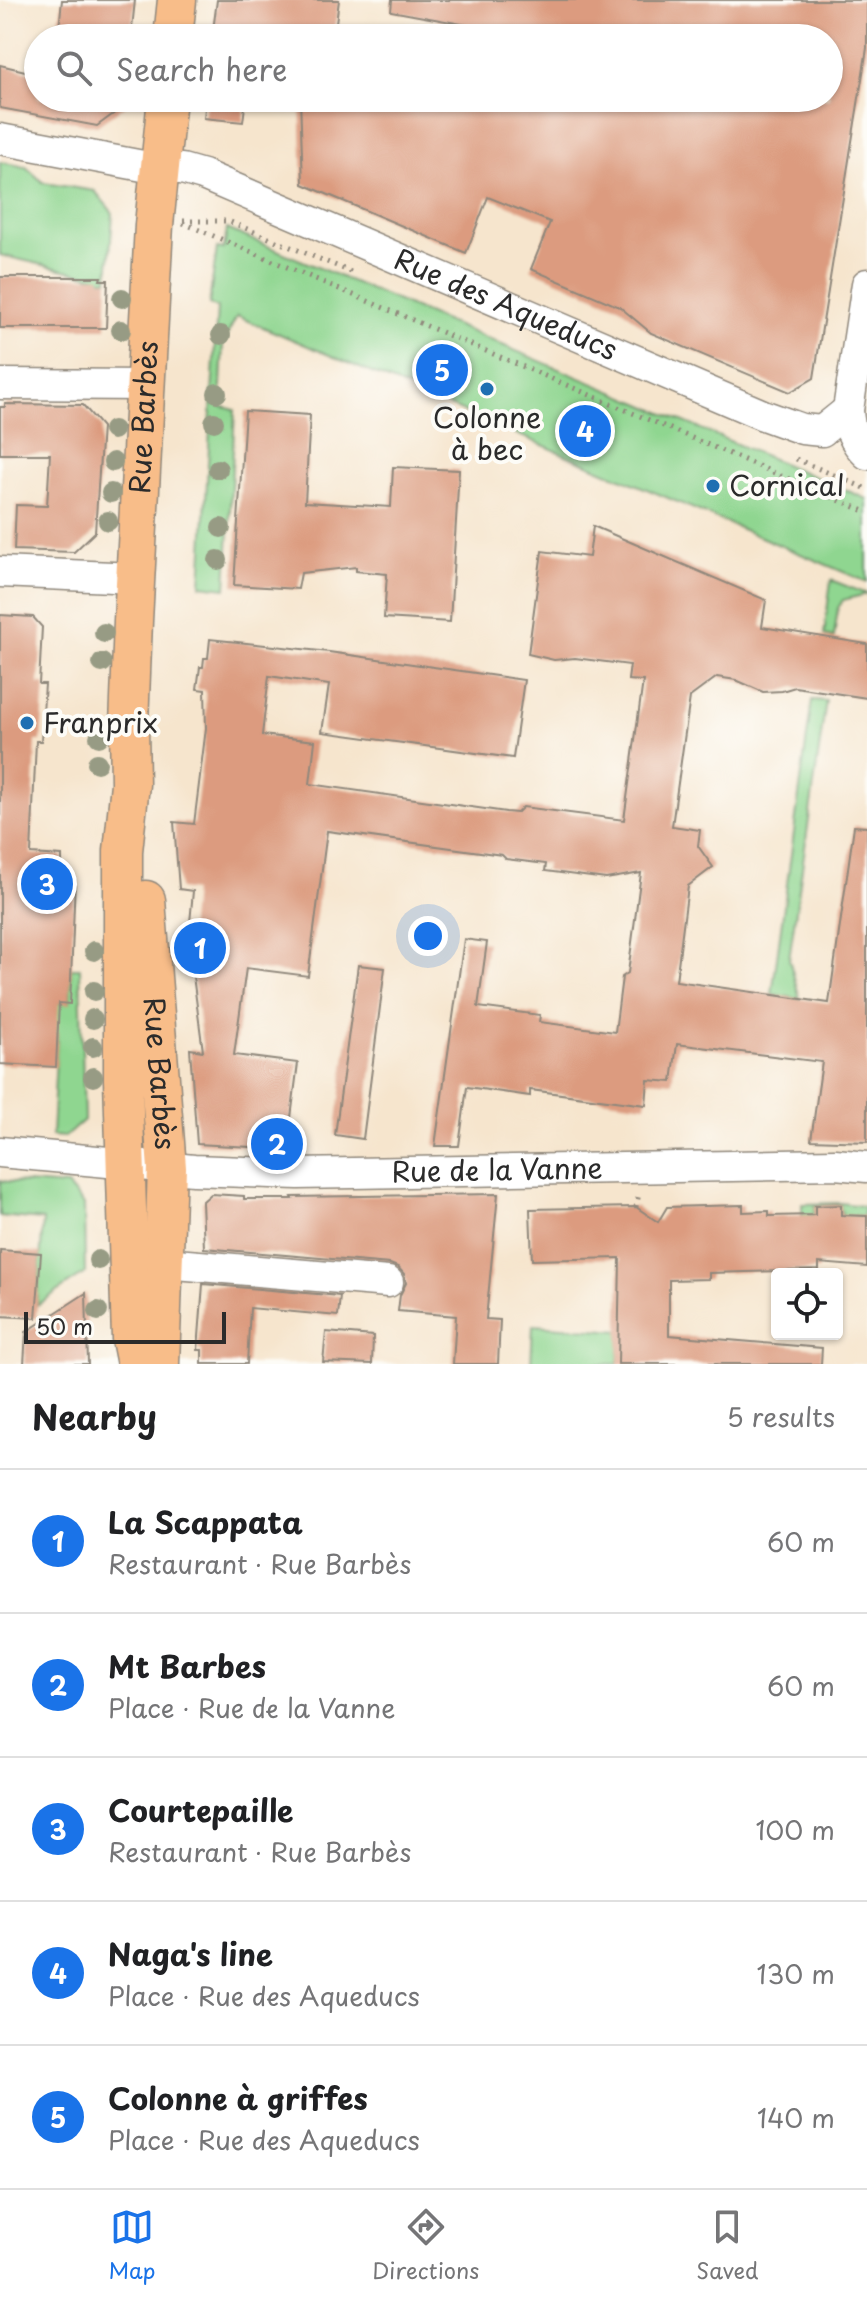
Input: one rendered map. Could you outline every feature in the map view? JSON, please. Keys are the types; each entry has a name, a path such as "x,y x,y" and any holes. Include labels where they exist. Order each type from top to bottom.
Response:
{"main road":[{"path":"174,24 177,0"},
{"name":"Rue Barbès","path":"136,1364 131,1339 126,1165 123,851 130,784 129,725 135,578 151,290 165,112"},
{"name":"Rue Barbès","path":"130,784 143,852 167,1168 160,1364"}],"street":[{"name":"Rue des Aqueducs","path":"0,139 159,169 182,169 231,186 802,429 822,431 848,410"},
{"path":"867,284 848,410 849,428 867,454"},
{"path":"0,384 146,385"},
{"path":"0,572 135,578"},
{"name":"Rue de la Vanne","path":"0,1152 126,1165 298,1174 671,1166 835,1164 867,1167"},
{"path":"164,1263 388,1282"}],"path":[{"path":"178,221 867,512"}],"green space":[{"path":"0,162 26,167 44,183 95,191 113,213 108,280 0,255"},
{"path":"227,229 867,499 867,582 237,316 223,343 220,406 235,410 226,588 201,585 217,308 209,304 217,248 224,249"},
{"path":"831,580 867,594 843,600 838,608 834,637 824,635"},
{"path":"812,700 826,701 789,959 800,999 772,994"},
{"path":"71,968 80,968 84,1120 65,1137 52,1136 56,1003 70,1003"},
{"path":"0,1181 67,1186 84,1205 85,1273 37,1305 43,1220 0,1216"},
{"path":"841,1203 863,1206 863,1216 842,1215 840,1205 815,1206 815,1214 802,1215 802,1204"},
{"path":"533,1325 620,1331 618,1364 531,1364"}],"building":[{"path":"62,0 135,0 132,24 59,24"},
{"path":"217,0 339,0 336,24 214,24"},
{"path":"392,0 867,0 867,48 814,378 790,392 651,333 620,307 531,269 550,222 488,197 466,253 303,184 300,112 843,112 843,24 462,24 391,11"},
{"path":"0,65 24,71 24,112 116,112 97,126 0,108"},
{"path":"205,112 244,112 243,122 204,118"},
{"path":"0,277 101,277 100,280 108,280 106,328 0,328"},
{"path":"5,404 83,405 102,427 95,532 74,552 14,550 16,505 47,506 50,454 0,454 0,407 5,407"},
{"path":"245,411 310,415 305,502 391,507 393,467 459,470 450,622 384,618 387,574 356,571 356,567 301,573 298,589 234,585"},
{"path":"593,526 766,600 762,627 867,644 867,698 795,687 763,692 736,680 717,677 690,697 672,826 700,830 698,846 713,867 688,886 676,981 829,1003 854,826 867,827 867,1142 811,1140 822,1062 677,1044 672,1082 648,1080 646,1105 530,1090 530,1096 467,1087 459,1146 435,1146 464,939 487,942 478,1007 540,1015 539,1022 615,1032 622,977 628,973 641,873 606,879 545,871 546,864 506,859 502,855 327,831 308,976 246,968 234,1055 298,1063 287,1149 197,1144 190,1049 203,1051 191,961 184,960 182,932 189,933 193,891 179,889 174,822 194,824 206,728 205,690 197,689 200,667 203,667 204,658 208,658 210,639 329,652 524,680 513,758 322,732 329,685 269,676 262,735 315,741 310,784 506,812 517,813 523,807 624,820 643,681 628,680 630,665 575,658 554,660 528,654 542,551 589,557"},
{"path":"0,615 33,617 42,627 39,684 45,684 41,741 36,741 31,854 62,856 62,868 75,880 70,1004 59,1003 56,1067 0,1064"},
{"path":"358,965 385,968 363,1139 335,1135"},
{"path":"211,1194 244,1196 244,1199 293,1199 498,1194 486,1319 500,1320 498,1364 453,1364 456,1316 398,1311 400,1295 406,1283 398,1267 204,1248 202,1202"},
{"path":"743,1205 743,1212 769,1211 769,1216 815,1215 815,1206 841,1205 841,1215 867,1216 867,1267 819,1263 819,1268 771,1268 771,1271 709,1273 709,1279 669,1280 669,1335 822,1348 821,1364 618,1364 620,1258 532,1260 530,1209 636,1207 658,1222 667,1207"},
{"path":"0,1250 41,1253 36,1318 0,1316"},
{"path":"203,1284 340,1296 338,1316 250,1308 247,1364 202,1364 202,1350 198,1350"},
{"path":"86,1293 88,1364 24,1364 26,1332"},
{"path":"326,1332 373,1336 372,1364 323,1362"}],"place":[{"name":"Colonne à griffes","path":"442,370"},
{"name":"Colonne à bec","path":"487,389"},
{"name":"Naga's line","path":"585,431"},
{"name":"Cornical","path":"713,486"},
{"name":"Franprix","path":"27,723"},
{"name":"Courtepaille","path":"47,884"},
{"name":"La Scappata","path":"200,948"},
{"name":"Mt Barbes","path":"277,1144"}]}
